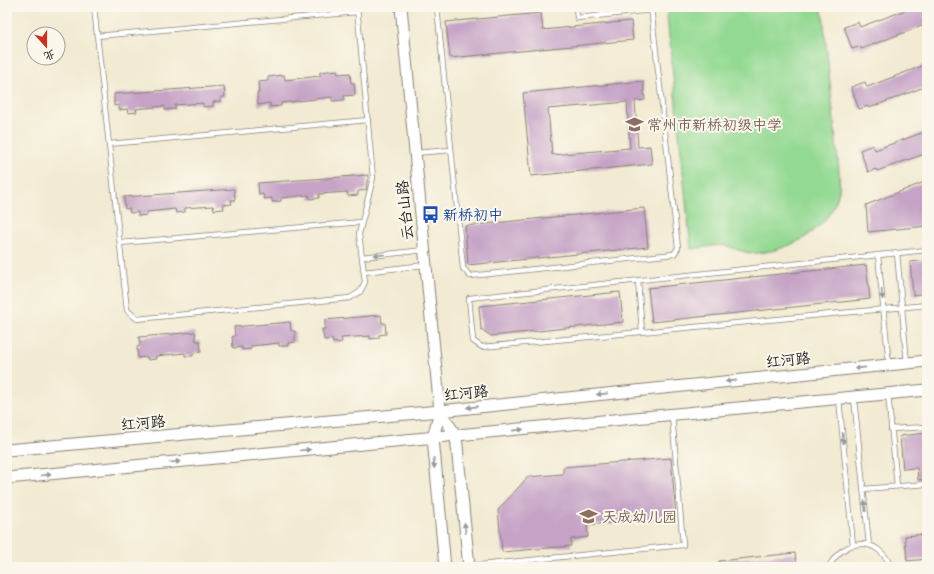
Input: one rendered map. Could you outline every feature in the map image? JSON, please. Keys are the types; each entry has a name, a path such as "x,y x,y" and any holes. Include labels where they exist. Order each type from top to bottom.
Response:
{"street":[{"name":"云台山路","path":"401,7 440,411 433,438 445,567"},
{"name":"红河路","path":"7,450 440,411 927,361"},
{"path":"7,478 927,390"},
{"name":"云台山路","path":"440,411 456,436 469,567"}],"lane":[{"path":"94,7 97,36 120,243 127,310 137,319 350,298 360,292 365,282 359,234 373,178 357,10 97,36"},
{"path":"446,7 437,7 463,268 470,276 674,254 678,248 652,9 577,18 576,7"},
{"path":"109,144 368,120"},
{"path":"415,153 451,150"},
{"path":"120,243 362,222"},
{"path":"362,257 424,250"},
{"path":"927,250 469,298 473,341 482,347 927,305"},
{"path":"897,253 907,363"},
{"path":"878,255 889,365"},
{"path":"364,272 426,265"},
{"path":"638,280 642,332"},
{"path":"888,394 897,486"},
{"path":"854,397 869,545"},
{"path":"839,399 853,545"},
{"path":"469,567 683,545 672,415"},
{"path":"891,429 927,426"},
{"path":"864,489 927,484"},
{"path":"829,567 833,558 840,551 853,545 869,545 880,551 888,559 891,567"}],"green space":[{"path":"666,7 820,7 823,15 839,170 839,191 835,204 828,216 819,227 808,235 783,247 757,253 745,252 727,246 691,249"}],"building":[{"path":"914,7 927,7 927,24 861,49 861,46 852,49 844,27 858,22 860,27"},
{"path":"541,13 543,30 631,21 633,40 450,58 446,22"},
{"path":"927,64 927,86 869,108 868,106 859,109 851,87 865,82 867,87"},
{"path":"337,70 338,74 350,73 351,83 354,83 355,95 344,96 344,100 332,101 332,97 281,103 281,106 270,107 270,103 258,105 258,82 268,81 268,77 284,75 285,80 320,76 320,72"},
{"path":"643,81 645,100 635,101 638,147 650,146 652,164 531,176 523,93","holes":["627,102 630,148 552,155 548,109"]},
{"path":"224,86 225,97 221,97 221,101 213,102 213,106 203,107 203,103 175,105 175,109 165,110 165,106 136,109 137,112 128,113 127,109 119,110 119,105 114,106 114,94"},
{"path":"927,131 927,153 877,171 876,169 868,172 860,150 873,145 875,150"},
{"path":"368,175 366,190 358,191 358,195 348,196 347,192 319,194 319,198 310,199 309,195 281,198 281,201 272,202 272,198 264,199 263,194 259,195 258,183"},
{"path":"927,181 927,226 868,232 866,205"},
{"path":"234,189 235,200 231,200 232,204 223,205 224,209 214,210 213,206 185,208 185,212 176,213 175,209 147,212 147,215 138,216 138,212 130,213 129,208 125,209 124,197"},
{"path":"644,208 648,247 468,265 465,226"},
{"path":"927,260 927,293 913,295 910,262"},
{"path":"866,265 870,299 652,322 648,288"},
{"path":"620,292 623,322 491,336 481,329 479,306"},
{"path":"381,315 382,323 385,323 386,334 379,335 379,338 370,339 370,336 341,338 342,342 333,343 332,339 324,340 322,329 325,329 325,320"},
{"path":"290,322 291,331 295,331 295,342 288,343 288,346 279,346 279,343 251,346 251,349 242,350 242,347 233,348 232,337 235,336 234,327"},
{"path":"195,332 196,341 200,341 201,352 193,353 193,356 185,356 185,353 156,356 156,359 148,360 147,357 138,358 137,347 140,346 139,337"},
{"path":"927,433 927,479 918,480 917,468 903,469 900,436"},
{"path":"671,458 676,517 587,525 588,537 571,539 571,546 502,552 498,510 528,477 563,474 563,467"},
{"path":"927,534 927,559 907,561 905,536"},
{"path":"795,553 797,567 719,567 719,561"}],"place":[{"name":"常州市新桥初级中学","path":"634,125"},
{"name":"新桥初中","path":"430,215"},
{"name":"天成幼儿园","path":"589,517"}]}
